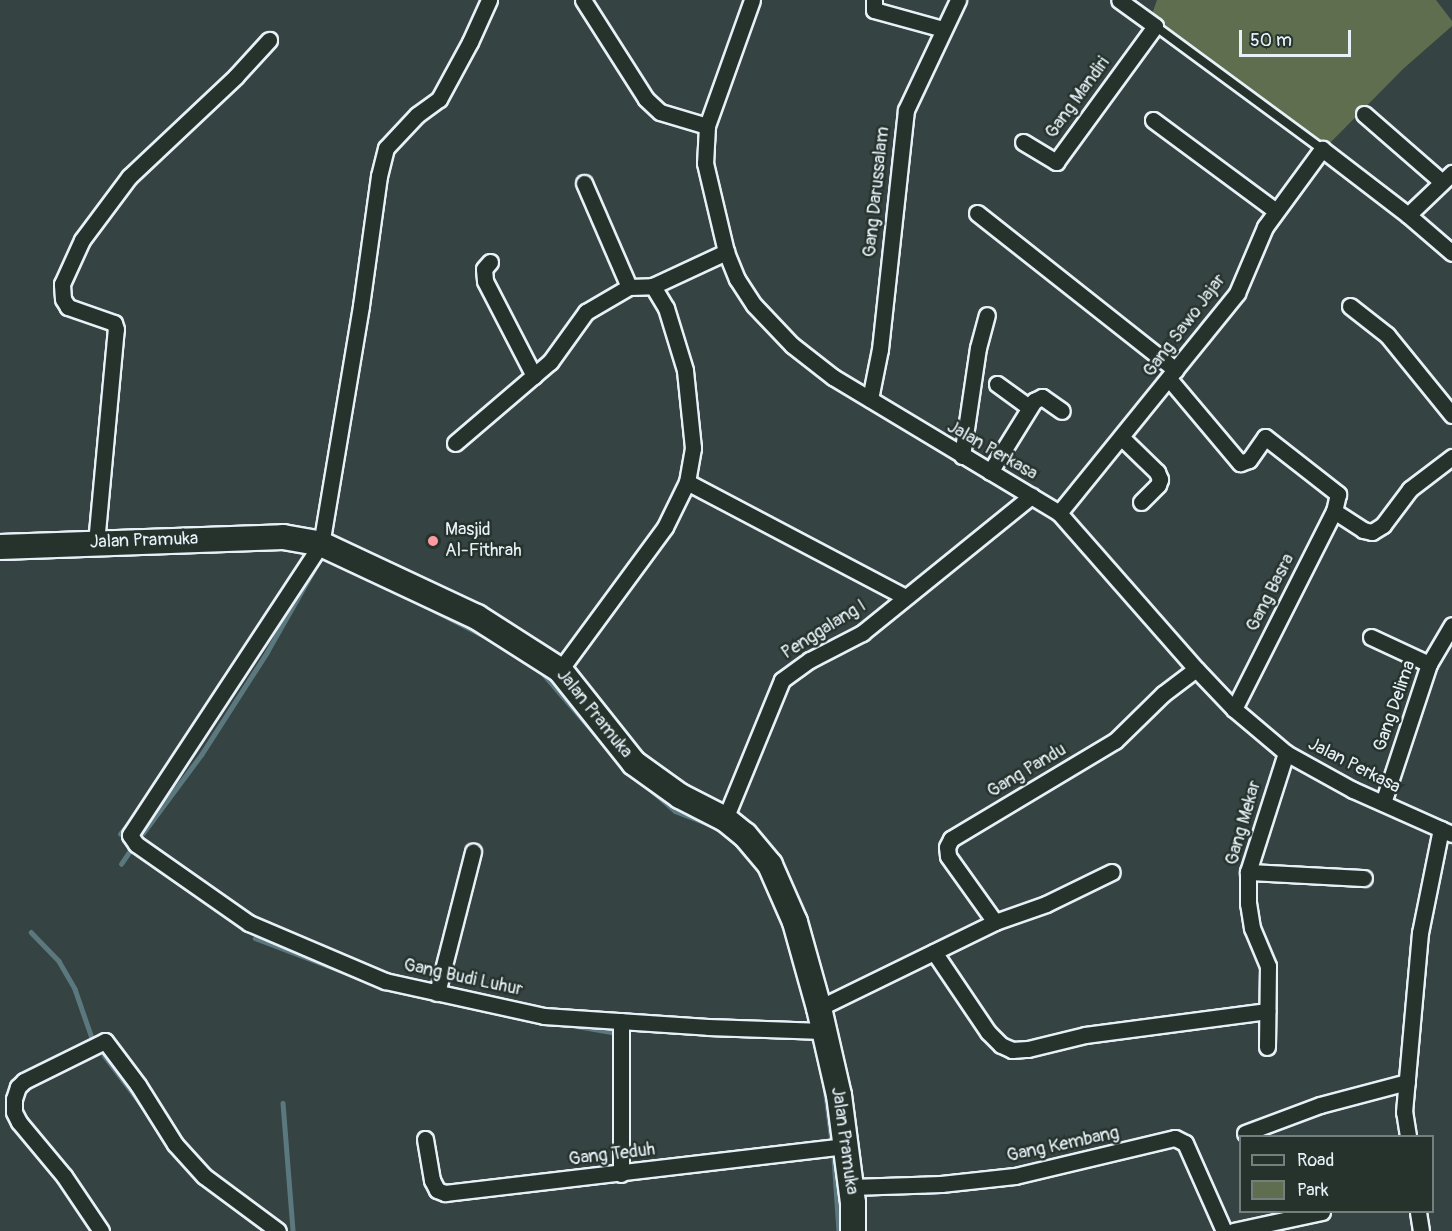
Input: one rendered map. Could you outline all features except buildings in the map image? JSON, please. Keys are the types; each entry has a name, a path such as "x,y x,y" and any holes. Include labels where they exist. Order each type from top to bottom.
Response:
{"main road":[{"name":"Jalan Pramuka","path":"0,547 283,537 321,544 477,617 560,670 634,763 680,796 725,819 745,835 770,865 795,922 839,1095 851,1187 853,1231"}],"street":[{"path":"321,544 361,306 379,176 386,148 417,115 439,99 470,42 489,0"},
{"path":"583,0 646,99 660,112 707,126"},
{"name":"Jalan Perkasa","path":"752,0 707,126 705,163 726,252 737,279 754,305 792,345 834,377 1059,513 1196,669 1234,709 1286,753 1383,803 1446,831"},
{"path":"874,0 874,10 943,29"},
{"name":"Gang Darussalam","path":"870,399 880,349 906,110 958,0"},
{"path":"1119,0 1155,26"},
{"name":"Gang Mandiri","path":"1023,142 1056,162 1155,26"},
{"path":"96,543 116,329 114,323 68,307 63,300 62,284 82,240 129,177 270,40"},
{"path":"1364,114 1447,177 1408,215"},
{"path":"1153,120 1276,211"},
{"path":"1322,149 1408,215 1452,253"},
{"name":"Gang Sawo Jajar","path":"1059,513 1173,375 1237,293 1265,227 1322,149"},
{"path":"584,183 629,287"},
{"path":"977,213 1173,375"},
{"path":"455,443 550,362 586,312 629,287 653,286 726,252"},
{"path":"490,262 484,269 485,281 534,376"},
{"path":"560,670 665,526 687,482 693,448 685,370 666,308 653,286"},
{"path":"1350,306 1387,335 1452,415"},
{"path":"962,456 978,348 987,315"},
{"name":"Gang Basra","path":"1173,375 1240,463 1249,460 1264,437 1338,494 1334,512 1234,709"},
{"path":"997,384 1029,407"},
{"path":"990,472 1034,401 1042,397 1062,411"},
{"path":"1122,438 1157,472 1160,479 1158,485 1141,502"},
{"path":"1334,512 1363,530 1372,532 1383,525 1410,489 1452,457"},
{"path":"687,482 905,597"},
{"name":"Penggalang I","path":"725,819 782,680 810,660 862,633 1031,496"},
{"name":"Gang Budi Luhur","path":"321,544 132,829 132,840 249,923 385,981 544,1016 621,1021 821,1019"},
{"name":"Gang Delima","path":"1383,803 1429,664 1452,625"},
{"path":"1371,637 1429,664"},
{"name":"Gang Pandu","path":"995,922 948,856 947,847 951,840 1115,741 1163,694 1196,669"},
{"name":"Gang Mekar","path":"1267,1047 1268,966 1252,928 1248,904 1248,872 1286,753"},
{"path":"1407,1135 1404,1112 1420,933 1446,831"},
{"path":"437,993 473,852"},
{"path":"821,1019 934,952 995,922 1046,904 1112,872"},
{"path":"1248,872 1364,878"},
{"path":"934,952 988,1032 1001,1045 1012,1050 1028,1049 1085,1035 1267,1011"},
{"path":"621,1021 621,1174"},
{"path":"101,1231 64,1176 19,1122 14,1112 14,1099 18,1086 24,1081 105,1041 138,1085 176,1144 204,1176 278,1231"},
{"path":"1245,1133 1320,1104 1407,1082"},
{"name":"Gang Kembang","path":"851,1187 941,1184 1015,1176 1175,1138 1185,1143 1224,1231"},
{"name":"Gang Teduh","path":"425,1139 432,1180 437,1190 445,1193 845,1146"},
{"path":"1233,1231 1317,1213"},
{"path":"1418,1213 1421,1231"}],"lane":[{"path":"1155,26 1322,149"}],"green space":[{"path":"1157,0 1436,0 1452,21 1452,26 1403,69 1327,146 1151,17"}],"waterway":[{"path":"143,833 201,755 267,652 321,557"},
{"path":"420,603 490,639"},
{"path":"540,670 599,738"},
{"path":"650,789 675,811 714,826"},
{"path":"120,834 132,819"},
{"path":"121,864 133,846"},
{"path":"31,932 59,961 75,989 93,1041"},
{"path":"255,938 350,974"},
{"path":"412,994 489,1011"},
{"path":"571,1025 618,1033"},
{"path":"104,1055 145,1109"},
{"path":"824,1079 832,1142"},
{"path":"283,1103 293,1231"},
{"path":"834,1158 839,1231"}],"place":[{"name":"Masjid Al-Fithrah","path":"433,541"}]}
